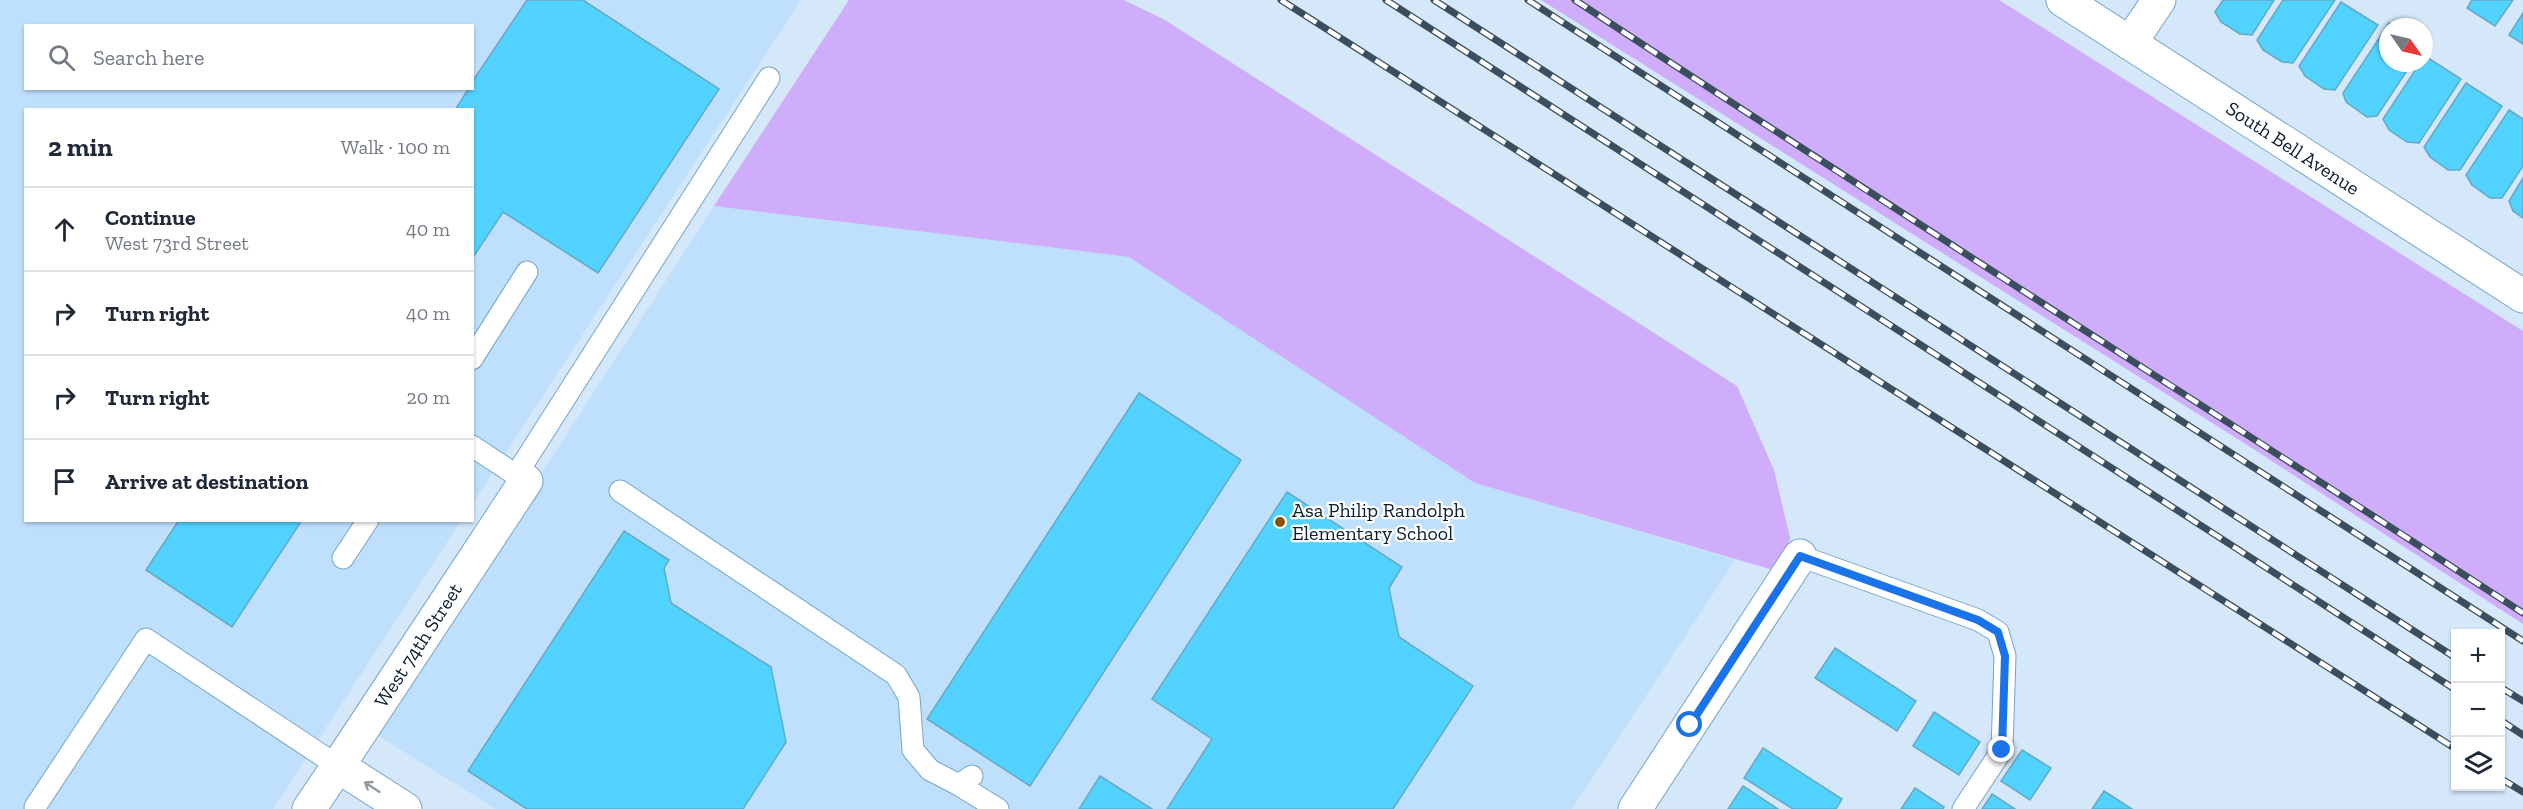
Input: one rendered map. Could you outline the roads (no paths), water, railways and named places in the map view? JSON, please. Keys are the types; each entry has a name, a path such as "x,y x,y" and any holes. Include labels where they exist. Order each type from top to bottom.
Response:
{"street":[{"name":"South Bell Avenue","path":"2063,0 2523,296"},
{"path":"2130,43 2159,0"},
{"name":"West 74th Street","path":"309,809 526,481"},
{"path":"1635,809 1800,556"},
{"path":"338,766 405,809"}],"lane":[{"path":"474,447 516,475 769,78"},
{"path":"474,356 527,272"},
{"path":"620,490 896,675 909,697 913,750 930,770 965,781 998,809"},
{"path":"343,558 367,522"},
{"path":"1800,556 1978,620 1998,632 2005,656 2002,750 1964,809"},
{"path":"35,807 146,639 338,766"}],"railway":[{"path":"1281,0 2451,746"},
{"path":"1386,0 2451,687"},
{"path":"1434,0 2451,655"},
{"path":"1528,0 2523,641"},
{"path":"1575,0 2523,613"},
{"path":"2505,690 2523,701"},
{"path":"2505,723 2523,735"},
{"path":"2505,781 2523,792"}],"place":[{"name":"Asa Philip Randolph Elementary School","path":"1280,522"}]}
